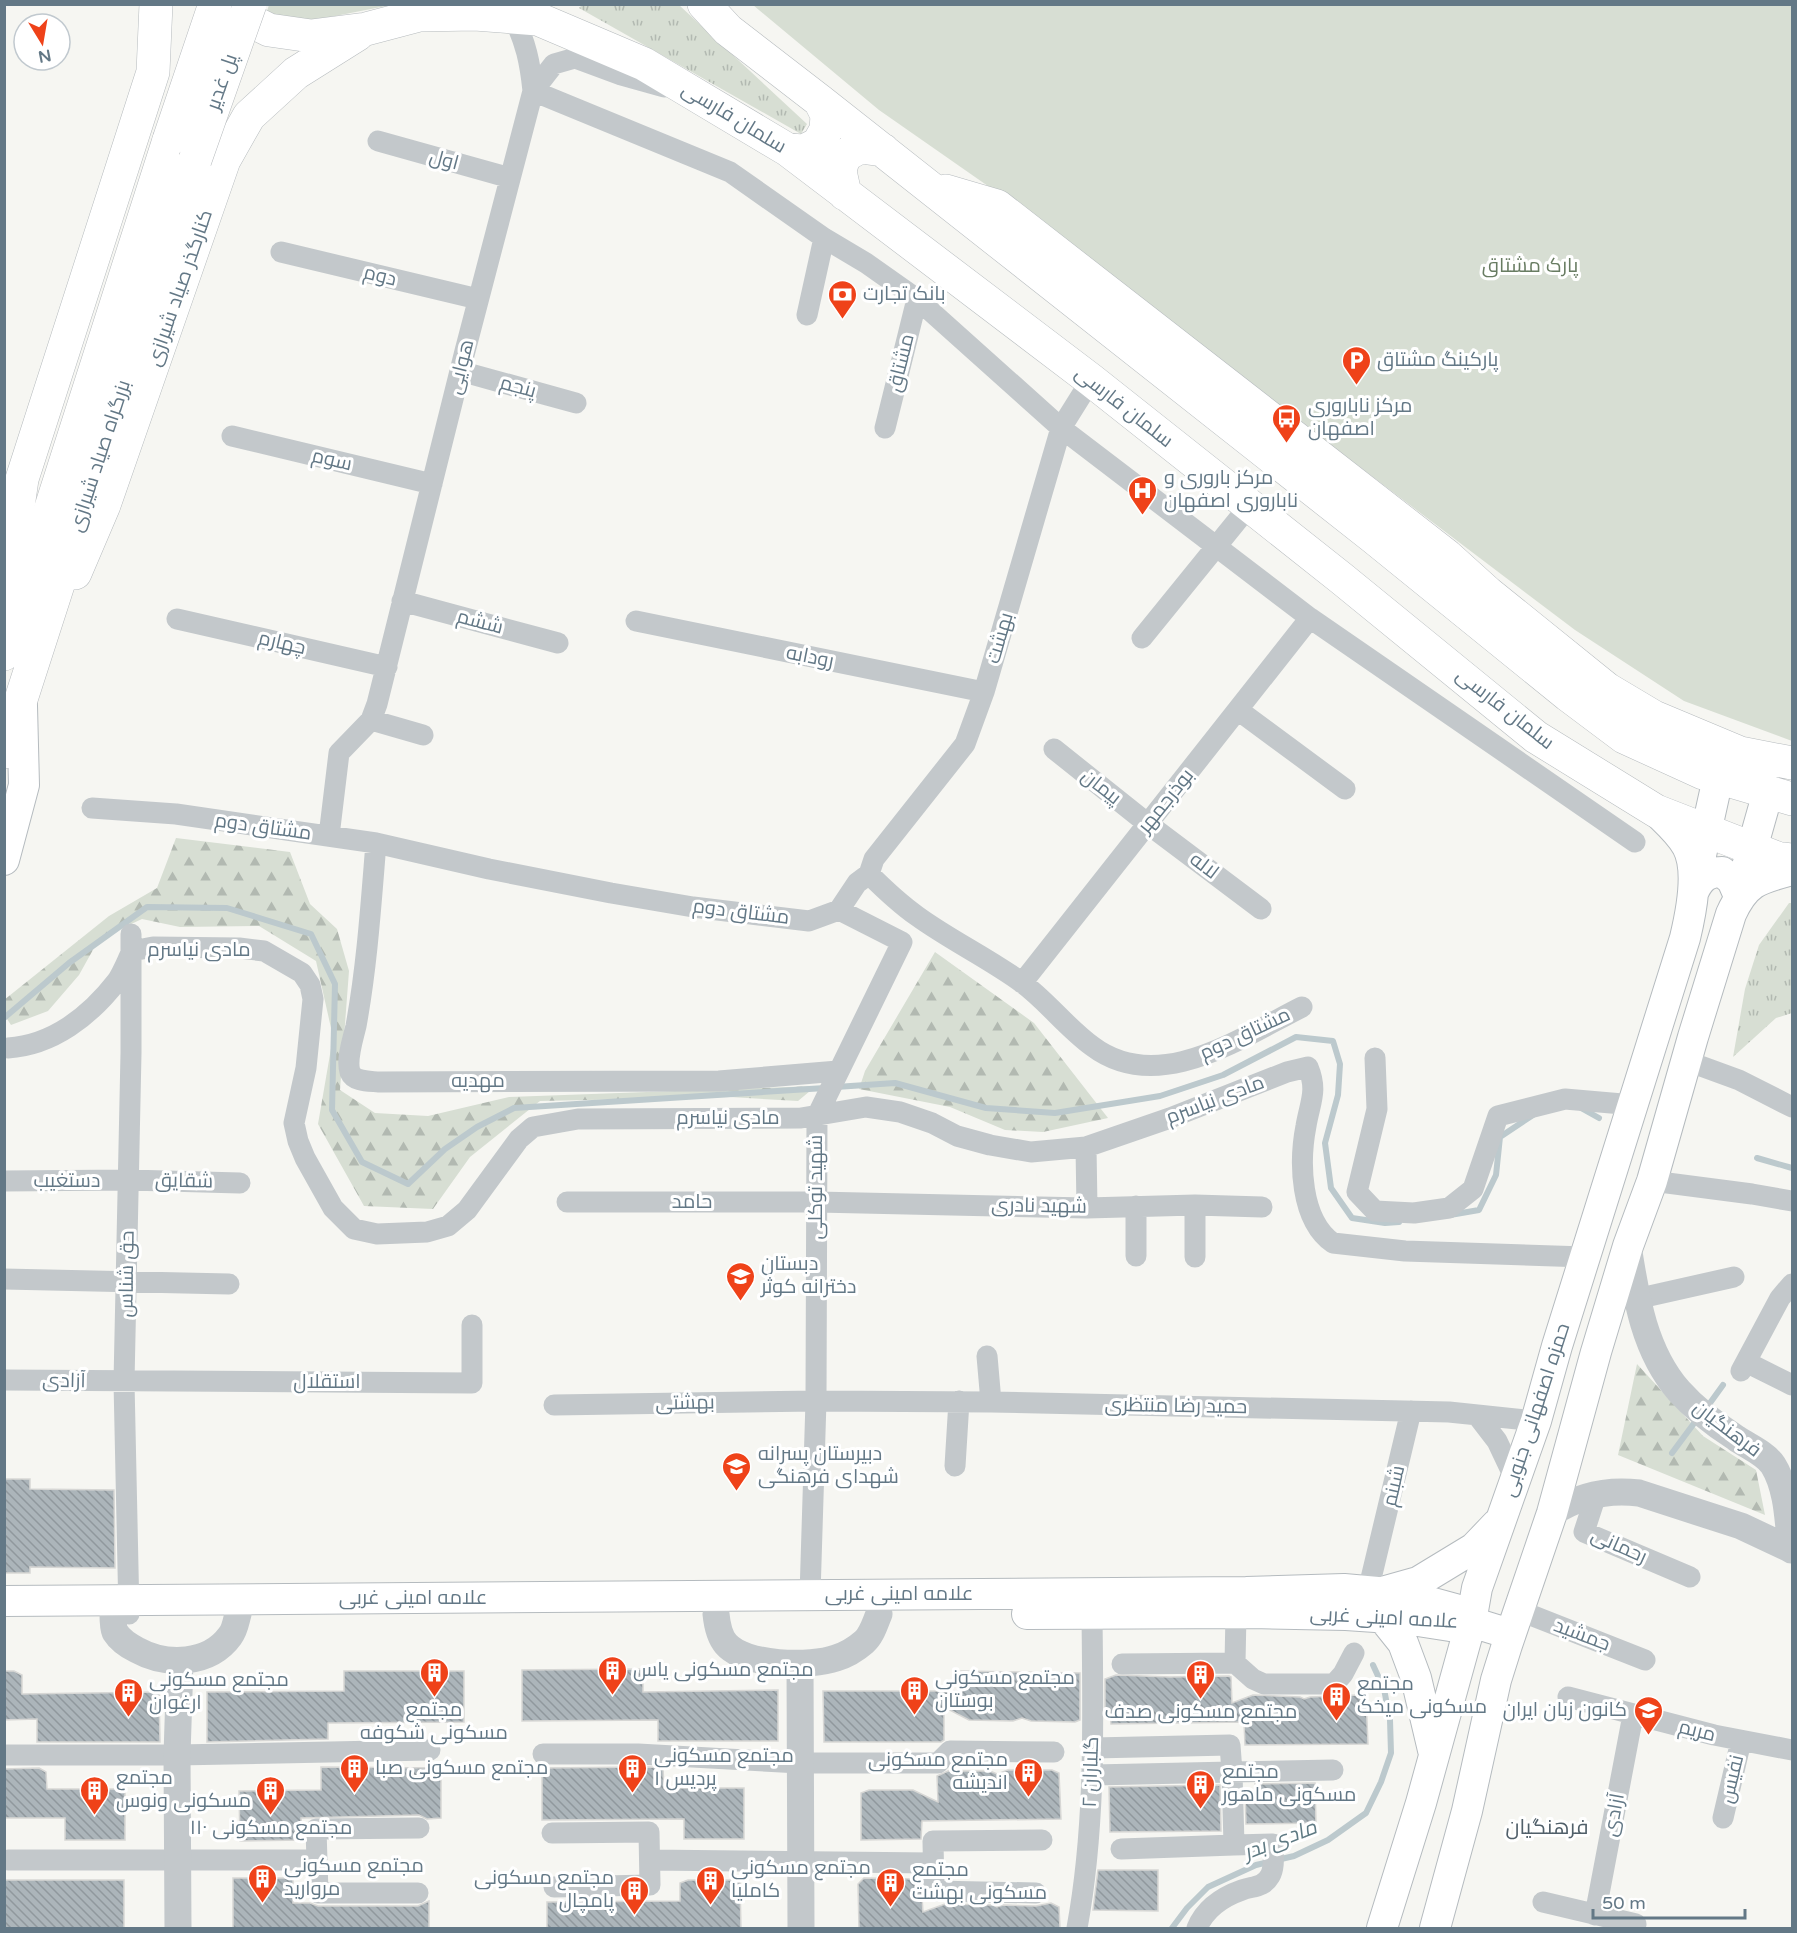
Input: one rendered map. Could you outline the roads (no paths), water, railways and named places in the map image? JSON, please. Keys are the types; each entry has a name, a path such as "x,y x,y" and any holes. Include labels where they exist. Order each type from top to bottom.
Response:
{"main road":[{"path":"4,606 22,479 153,72 156,4"},
{"name":"پل غدیر","path":"169,140 215,4"},
{"path":"219,4 269,30 311,36 366,29"},
{"name":"پل غدیر","path":"195,160 250,4"},
{"path":"704,4 728,30 883,150 1392,552 1568,695 1624,737 1703,773 1780,796"},
{"name":"سلمان فارسی","path":"366,29 419,15 535,13 644,64 788,150 1091,380 1349,584 1536,737 1656,811 1752,849 1777,858 1792,860"},
{"name":"کنارگذر صیاد شیرازی","path":"21,699 104,505 224,160 249,116 296,73 366,29"},
{"path":"153,72 182,67 210,73 234,90 249,116"},
{"path":"788,150 804,151 818,144 826,130 827,115 820,101"},
{"name":"بزرگراه صیاد شیرازی","path":"4,654 169,140"},
{"path":"845,194 840,171 844,156 860,147 883,150"},
{"name":"بزرگراه صیاد شیرازی","path":"4,752 195,160"},
{"path":"927,185 997,206 1447,556 1607,689 1654,717 1740,753 1792,763"},
{"path":"4,860 24,785 21,699"},
{"name":"حمزه اصفهانی جنوبی","path":"1382,1929 1421,1803 1471,1622 1477,1588 1536,1421 1685,938 1718,778"},
{"name":"حمزه اصفهانی جنوبی","path":"1436,1929 1467,1811 1497,1680 1514,1622 1552,1513 1628,1246 1652,1181 1723,937 1739,896 1752,849 1780,796"},
{"name":"حمزه اصفهانی جنوبی","path":"1656,811 1674,828 1688,848 1692,865 1693,893"},
{"path":"1693,893 1698,882 1708,873 1722,872 1732,880 1739,896 1751,884 1792,870"},
{"path":"1434,1755 1422,1701 1403,1643 1378,1601 1418,1582 1474,1548 1501,1520"},
{"name":"علامه امینی غربی","path":"4,1614 123,1609 810,1595 1344,1589 1450,1626 1471,1622"},
{"name":"علامه امینی غربی","path":"4,1601 237,1614 1236,1614 1378,1601"},
{"path":"1471,1622 1514,1622"},
{"path":"1421,1803 1467,1811"}],"street":[{"name":"هوایی","path":"329,836 339,753 371,720 378,704 478,299 533,91 530,58 523,38 535,13"},
{"path":"533,91 554,64 575,58 621,75 697,96"},
{"name":"سلمان فارسی","path":"533,91 730,172 824,238 866,263 917,299 1061,428 1310,618 1635,842"},
{"name":"اول","path":"378,141 510,178"},
{"path":"807,315 824,238"},
{"name":"دوم","path":"281,252 478,299"},
{"name":"مشتاق","path":"885,428 917,299"},
{"name":"پنجم","path":"460,371 576,403"},
{"name":"بهشت","path":"869,874 874,859 965,744 984,692 1061,428 1091,380"},
{"name":"سوم","path":"232,436 432,484"},
{"path":"1142,638 1250,505"},
{"name":"ششم","path":"402,601 558,643"},
{"name":"بوذرجمهر","path":"1022,983 1310,618"},
{"name":"چهارم","path":"177,620 387,667"},
{"name":"رودابه","path":"636,621 984,692"},
{"path":"1238,710 1345,789"},
{"path":"371,720 423,735"},
{"name":"پیمان","path":"1054,749 1148,824"},
{"name":"مشتاق دوم","path":"92,808 176,814 376,843 489,869 693,907 809,921 839,910"},
{"name":"لاله","path":"1148,824 1261,909"},
{"name":"مهدیه","path":"376,843 361,994 349,1061 351,1073 356,1078 379,1082 719,1081 838,1071"},
{"path":"839,910 858,883 869,874"},
{"name":"مشتاق دوم","path":"869,874 916,916 1022,983 1092,1047 1120,1062 1149,1067 1180,1062 1217,1050 1302,1007"},
{"name":"شهید توکلی","path":"810,1595 816,1401 817,1116 902,942 839,910"},
{"name":"مادی نیاسرم","path":"8,1048 27,1047 72,1026 118,979 131,943 153,947 238,948 264,951 287,962 302,973 310,985 313,999 306,1068 294,1123 297,1141 333,1208 354,1229 377,1234 427,1232 448,1226 467,1210 519,1139 533,1127 578,1119 788,1118 817,1116 866,1107 900,1112 932,1123 957,1136 990,1145 1031,1152 1086,1147 1192,1110 1287,1072 1308,1067 1314,1095 1306,1124 1302,1152 1306,1198 1317,1227 1323,1236 1333,1243 1405,1251 1585,1257"},
{"name":"حق شناس","path":"123,1609 131,943"},
{"path":"1375,1058 1377,1109 1357,1192 1375,1211 1414,1213 1449,1208 1473,1189 1498,1116 1565,1099 1634,1105"},
{"path":"1687,1061 1739,1080 1792,1107"},
{"path":"1086,1147 1088,1208"},
{"name":"دستغیب","path":"4,1181 129,1180"},
{"name":"شقایق","path":"129,1180 240,1183"},
{"path":"1652,1181 1752,1194 1792,1202"},
{"name":"حامد","path":"567,1202 816,1202"},
{"name":"شهید نادری","path":"816,1202 1088,1208 1195,1205 1262,1207"},
{"path":"1195,1205 1195,1257"},
{"path":"1136,1206 1136,1256"},
{"name":"فرهنگیان","path":"1628,1246 1640,1318 1657,1358 1679,1391 1712,1421 1773,1464 1783,1490 1792,1550"},
{"path":"1636,1299 1734,1277"},
{"path":"4,1279 229,1284"},
{"path":"1792,1284 1780,1298 1744,1366 1792,1385"},
{"name":"استقلال","path":"124,1382 472,1383 472,1325"},
{"path":"987,1356 991,1402"},
{"name":"آزادی","path":"4,1380 124,1382"},
{"name":"حمید رضا منتظری","path":"816,1401 959,1401 1411,1411 1477,1414 1536,1421"},
{"name":"بهشتی","path":"554,1405 816,1401"},
{"path":"955,1466 959,1401"},
{"name":"شبنم","path":"1378,1601 1376,1561 1411,1411"},
{"path":"1477,1414 1497,1441 1515,1479"},
{"path":"1783,1490 1792,1465"},
{"name":"فرهنگیان","path":"1552,1513 1568,1502 1596,1495 1622,1491 1639,1493 1741,1526 1792,1550"},
{"name":"رحمانی","path":"1596,1495 1584,1532 1690,1577"},
{"path":"123,1609 116,1633 128,1645 162,1660 180,1662 207,1654 220,1645 230,1636 237,1614"},
{"path":"716,1614 717,1625 726,1645 742,1655 763,1661 800,1664 819,1663 853,1650 866,1641 879,1614"},
{"name":"گلباران ۲","path":"1077,1929 1093,1775 1092,1614"},
{"path":"1235,1663 1236,1614"},
{"name":"جمشید","path":"1514,1622 1646,1660"},
{"path":"1122,1664 1235,1663 1253,1679 1264,1684 1334,1684 1343,1674 1354,1653"},
{"path":"178,1929 177,1755 180,1662"},
{"path":"800,1664 801,1929"},
{"name":"مریم","path":"1568,1697 1741,1741 1792,1750"},
{"name":"آزادی","path":"1595,1915 1633,1715"},
{"name":"نفیس","path":"1723,1818 1741,1741"},
{"path":"1093,1748 1230,1745 1234,1845"},
{"path":"4,1755 177,1755 430,1750"},
{"path":"543,1754 638,1754 800,1763 938,1763 950,1751 1054,1752"},
{"path":"1093,1775 1333,1770"},
{"path":"418,1893 318,1893 316,1829 419,1828"},
{"path":"552,1833 649,1832 650,1885 554,1887"},
{"path":"1036,1893 934,1891 933,1841 1042,1840"},
{"path":"1121,1850 1273,1844 1273,1868 1263,1885 1242,1890 1220,1900 1202,1916 1197,1929"},
{"path":"8,1860 317,1860"},
{"path":"650,1860 933,1863"},
{"path":"1543,1902 1636,1924"}],"waterway":[{"path":"4,1018 69,963 147,907 227,908 311,934 335,984 332,1110 362,1162 408,1184 445,1149 477,1127 514,1108 825,1088"},
{"path":"836,1087 895,1083 986,1108 1055,1113 1160,1096 1223,1075 1296,1037 1333,1041 1340,1064 1338,1095 1325,1143 1331,1188 1352,1218 1385,1223 1399,1222"},
{"path":"1581,1108 1599,1118"},
{"path":"1450,1215 1479,1210 1496,1175 1500,1137 1533,1115"},
{"path":"1757,1158 1792,1168"},
{"name":"مادی بدر","path":"1710,1403 1723,1385"},
{"name":"مادی بدر","path":"1672,1453 1695,1422"},
{"name":"مادی بدر","path":"1172,1928 1187,1908 1208,1887 1256,1865 1294,1856 1328,1840 1366,1813 1381,1782 1391,1753 1390,1720 1384,1689 1373,1665"}],"place":[{"name":"بانک تجارت","path":"842,320"},
{"name":"پارکینگ مشتاق","path":"1356,386"},
{"name":"مرکز ناباروری اصفهان","path":"1287,444"},
{"name":"مرکز باروری و ناباروری اصفهان","path":"1143,516"},
{"name":"دبستان دخترانه کوثر","path":"740,1302"},
{"name":"دبیرستان پسرانه شهدای فرهنگی","path":"737,1492"},
{"name":"مجتمع مسکونی یاس","path":"612,1696"},
{"name":"مجتمع مسکونی شکوفه","path":"434,1698"},
{"name":"مجتمع مسکونی صدف","path":"1201,1700"},
{"name":"مجتمع مسکونی بوستان","path":"914,1716"},
{"name":"مجتمع مسکونی ارغوان","path":"128,1718"},
{"name":"مجتمع مسکونی میخک","path":"1336,1722"},
{"name":"کانون زبان ایران","path":"1648,1736"},
{"name":"مجتمع مسکونی صبا","path":"354,1794"},
{"name":"مجتمع مسکونی پردیس ۱","path":"633,1794"},
{"name":"مجتمع مسکونی اندیشه","path":"1029,1798"},
{"name":"مجتمع مسکونی ماهور","path":"1201,1810"},
{"name":"مجتمع مسکونی ونوس","path":"95,1816"},
{"name":"مجتمع مسکونی ۱۱۰","path":"271,1816"},
{"name":"مجتمع مسکونی مروارید","path":"263,1904"},
{"name":"مجتمع مسکونی کاملیا","path":"710,1906"},
{"name":"مجتمع مسکونی بهشت","path":"891,1908"},
{"name":"مجتمع مسکونی پامچال","path":"635,1916"}],"district":[{"name":"فرهنگیان","path":"1547,1827"}],"park label":[{"name":"پارک مشتاق","path":"1530,266"}]}
